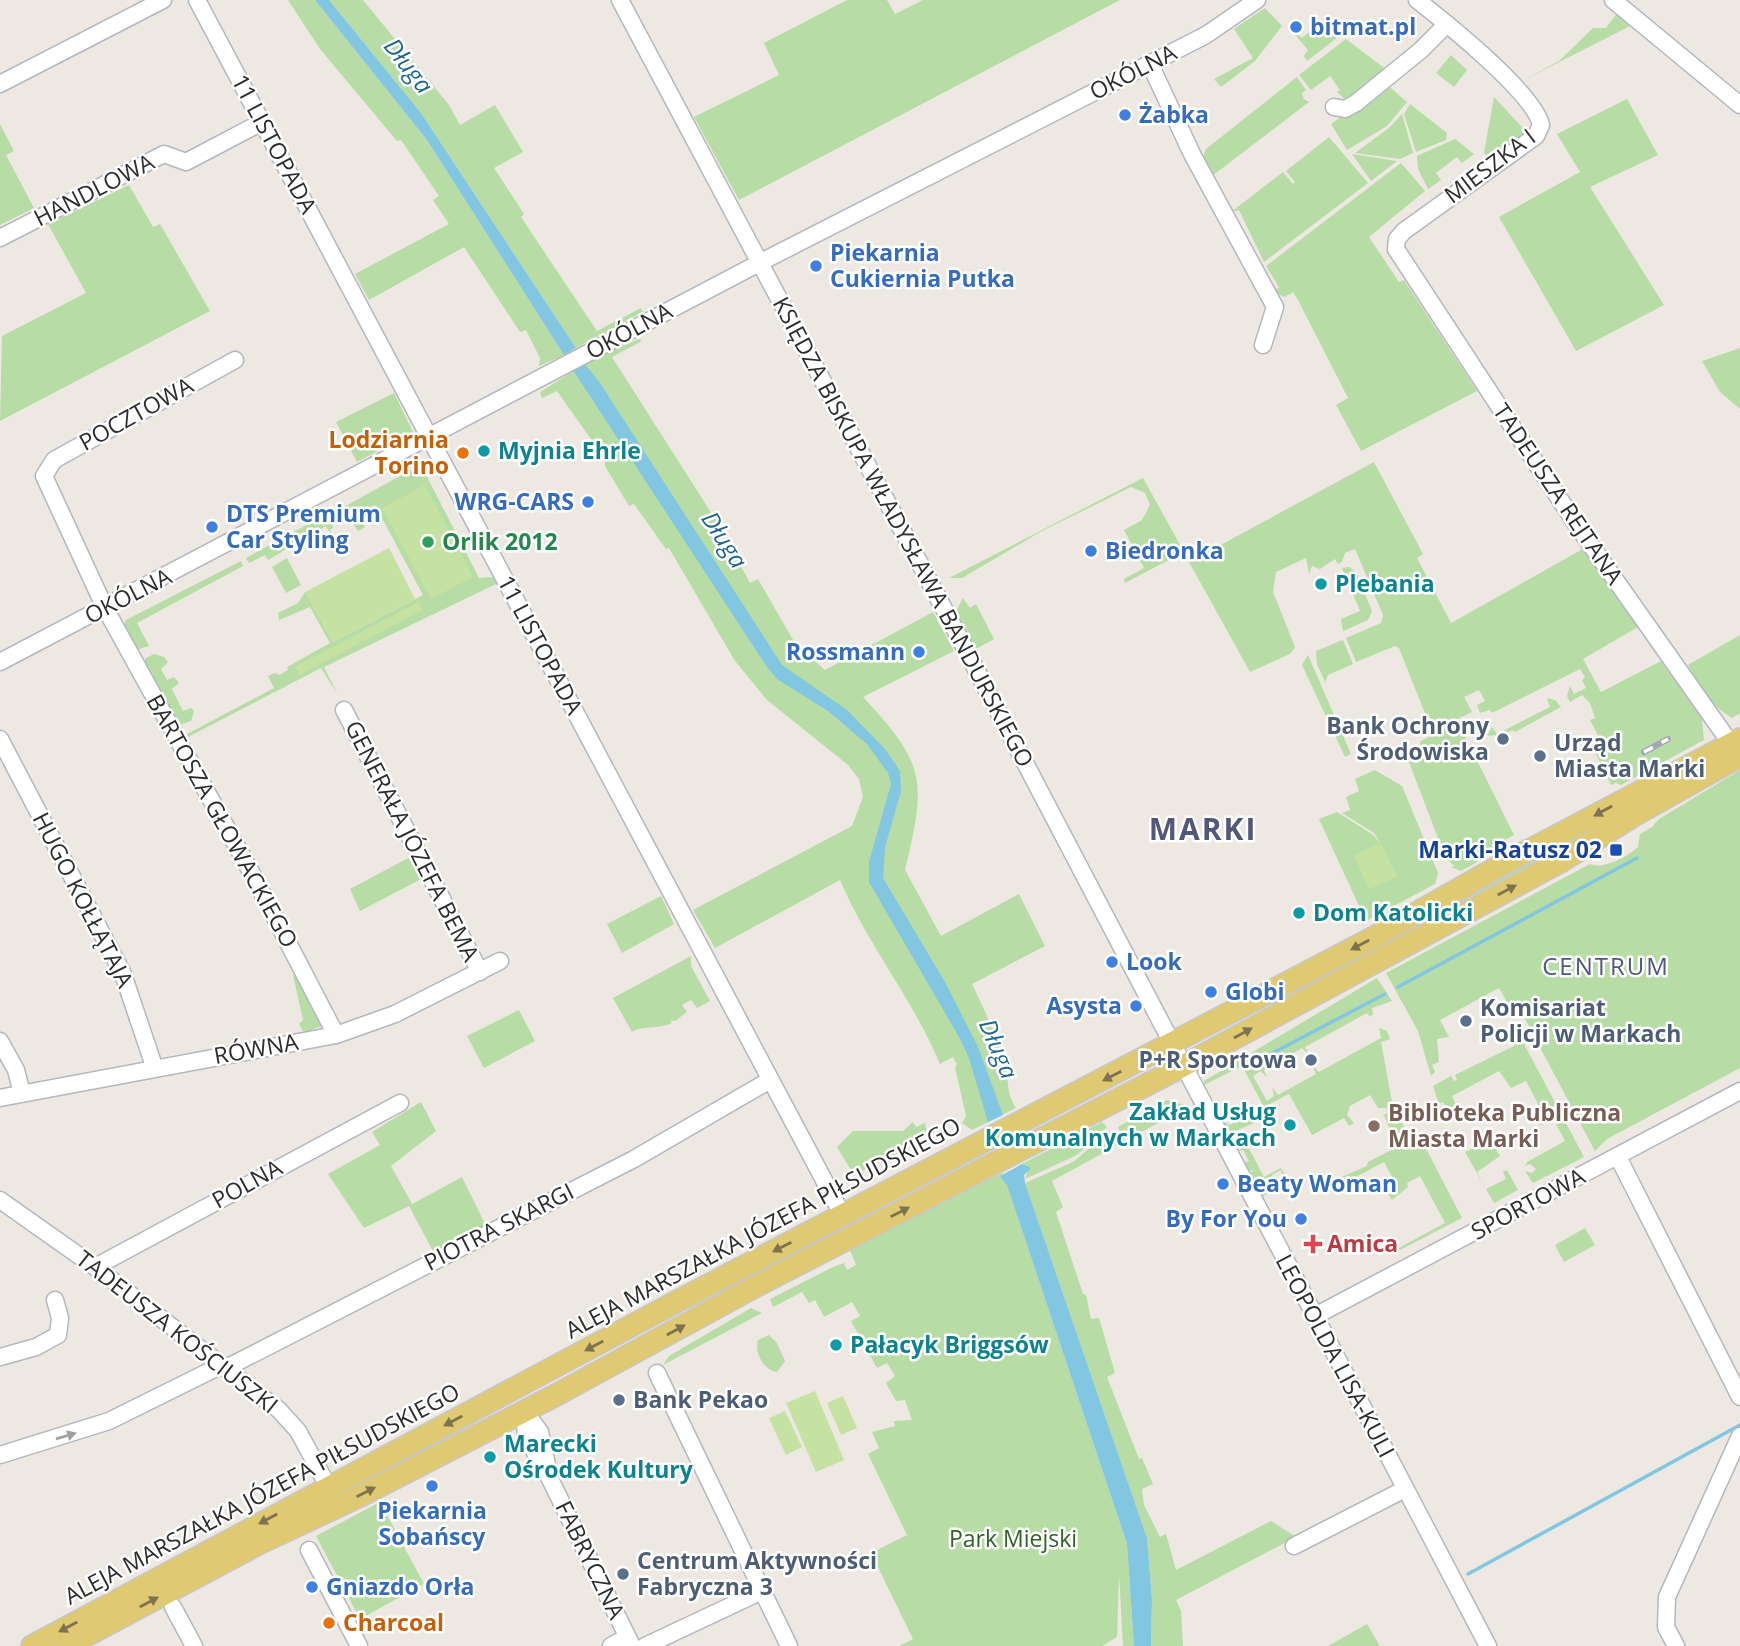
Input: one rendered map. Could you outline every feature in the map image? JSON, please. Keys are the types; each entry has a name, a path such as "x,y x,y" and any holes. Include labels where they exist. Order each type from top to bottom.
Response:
{"main road":[{"name":"ALEJA MARSZAŁKA JÓZEFA PIŁSUDSKIEGO","path":"32,1646 514,1389 1173,1045 1737,746"},
{"name":"ALEJA MARSZAŁKA JÓZEFA PIŁSUDSKIEGO","path":"68,1646 258,1544 360,1496 1031,1143 1183,1066 1560,862 1737,746"}],"street":[{"path":"0,84 163,0"},
{"name":"11 LISTOPADA","path":"197,0 843,1216"},
{"name":"KSIĘDZA BISKUPA WŁADYSŁAWA BANDURSKIEGO","path":"620,0 761,262 1183,1066"},
{"name":"MIESZKA I","path":"1397,239 1536,136 1541,128 1537,114 1513,86 1447,24 1417,0"},
{"path":"1613,0 1740,105"},
{"name":"OKÓLNA","path":"0,662 761,262 1150,64 1212,31 1248,3"},
{"path":"1334,107 1345,109 1356,103 1447,24"},
{"path":"1150,64 1192,154 1275,307 1263,345"},
{"name":"HANDLOWA","path":"0,238 164,154 186,162 262,122"},
{"name":"TADEUSZA REJTANA","path":"1397,239 1396,249 1576,524 1737,746"},
{"name":"POCZTOWA","path":"44,476 54,460 234,360"},
{"name":"BARTOSZA GŁOWACKIEGO","path":"44,476 105,608 256,881 336,1035"},
{"name":"GENERAŁA JÓZEFA BEMA","path":"344,710 480,972"},
{"name":"HUGO KOŁŁĄTAJA","path":"0,739 123,974 154,1066"},
{"name":"RÓWNA","path":"0,1098 154,1066 336,1035 395,1014 500,961"},
{"path":"0,1041 16,1070 22,1093"},
{"name":"LEOPOLDA LISA-KULI","path":"1183,1066 1488,1646"},
{"name":"PIOTRA SKARGI","path":"0,1455 109,1421 224,1366 634,1159 770,1080"},
{"name":"SPORTOWA","path":"1315,1316 1740,1091"},
{"name":"POLNA","path":"95,1267 400,1103"},
{"path":"1618,1157 1740,1397"},
{"name":"TADEUSZA KOŚCIUSZKI","path":"2,1203 95,1267 289,1419 329,1488"},
{"path":"0,1357 36,1347 58,1335 60,1318 55,1300"},
{"path":"657,1373 789,1646"},
{"name":"FABRYCZNA","path":"514,1389 524,1410 526,1437 548,1475 629,1642"},
{"path":"1676,1646 1666,1627 1668,1597 1740,1436"},
{"path":"1294,1546 1405,1489"},
{"path":"309,1550 359,1646"},
{"path":"645,1646 762,1591"},
{"path":"173,1607 194,1646"},
{"path":"611,1646 629,1642"}],"green space":[{"path":"288,0 315,0 427,140 564,355 528,371 539,366 540,358 526,330 520,332 464,247 369,300 355,274 449,224 433,200 439,196 401,140 397,141 320,49"},
{"path":"329,0 363,0 449,105 460,125 495,105 523,152 494,168 524,214 521,217 597,331 641,308 643,312 576,348 421,113"},
{"path":"847,0 887,0 895,14 923,0 1120,0 739,200 694,117 779,75 764,43"},
{"path":"1265,8 1282,26 1255,61 1221,87 1214,79 1253,58 1234,29"},
{"path":"1617,13 1651,40 1650,42 1630,26 1522,81 1559,61 1593,28 1606,28"},
{"path":"1325,22 1342,34 1307,61 1304,56 1308,50 1291,30 1302,38 1309,32 1315,34"},
{"path":"1346,39 1388,71 1377,83 1346,100 1337,92 1340,90 1330,76 1311,90 1299,75"},
{"path":"1451,55 1467,70 1454,87 1436,73"},
{"path":"1297,77 1306,90 1302,93 1304,99 1309,102 1212,176 1203,157 1206,149"},
{"path":"1386,84 1407,102 1387,126 1347,150 1331,124"},
{"path":"1494,97 1522,127 1524,138 1492,160 1484,153"},
{"path":"1627,99 1658,155 1590,187 1664,305 1576,351 1499,217 1580,172 1557,134"},
{"path":"1410,104 1447,133 1446,140 1416,152 1404,114"},
{"path":"1402,114 1413,153 1400,159 1355,153 1389,128"},
{"path":"0,124 14,151 6,155 34,208 0,225"},
{"path":"1329,137 1368,183 1264,262 1239,210 1231,212 1283,172 1293,184 1295,182 1286,171"},
{"path":"1455,139 1474,154 1462,163 1457,157 1436,173 1441,180 1428,189 1418,169 1417,156"},
{"path":"1352,154 1397,161 1371,181"},
{"path":"1401,163 1425,191 1369,237 1399,282 1404,280 1477,391 1361,451 1336,405 1348,398 1298,300 1293,292 1285,297 1273,292 1279,287 1266,266"},
{"path":"129,185 153,227 160,224 210,311 0,421 2,336 86,293 48,224"},
{"path":"639,339 642,341 612,357 719,525 750,583 758,579 800,652 803,651 825,670 933,612 954,651 863,697 900,740 916,776 916,815 905,870 941,936 1019,894 1045,946 972,984 1001,1051 1010,1096 1016,1108 972,1130 962,1123 966,1116 955,1067 957,1065 953,1057 940,1064 917,1017 863,927 840,880 715,948 693,910 852,826 863,797 859,779 848,765 767,700 735,661 669,548 666,549 634,504 629,506 605,466 605,459 557,391 542,398 540,392 596,357"},
{"path":"1740,348 1740,409 1720,392 1702,361"},
{"path":"394,393 413,432 357,462 336,422"},
{"path":"1374,462 1423,554 1417,558 1451,623 1581,550 1583,546 1638,627 1583,659 1601,692 1661,661 1702,719 1704,740 1621,785 1611,785 1592,746 1601,741 1590,720 1595,718 1590,703 1582,695 1570,702 1567,696 1570,686 1574,694 1586,688 1582,680 1585,677 1580,669 1492,713 1490,710 1480,713 1477,705 1485,701 1479,690 1464,697 1472,712 1432,731 1399,648 1395,646 1356,662 1346,638 1381,623 1383,615 1355,549 1345,553 1342,562 1338,564 1335,559 1320,569 1312,566 1309,574 1306,558 1276,572 1273,592 1295,647 1290,654 1250,672 1189,562"},
{"path":"418,466 422,467 479,578 494,577 498,583 324,667 338,695 321,668 188,737 187,734 274,688 268,676 275,673 280,675 288,670 287,667 330,643 310,607 279,620 278,613 298,603 305,592 333,642 423,595 375,505 371,507 378,520 374,522 367,510 359,514 365,527 358,531 342,508"},
{"path":"1143,478 1184,552 1125,583 1124,579 1144,568 1124,530 1142,520 1150,505 1145,493 1131,487 1040,532 962,578 949,578"},
{"name":"Orlik 2012","path":"425,485 473,577 431,599 382,508"},
{"path":"330,512 333,528 330,530 347,561 326,526 268,560 265,555 249,563 246,558"},
{"path":"389,548 415,599 333,642 305,592"},
{"path":"287,558 301,585 286,593 272,567"},
{"path":"241,561 243,566 137,623 149,646 136,650 123,629 126,620"},
{"path":"1349,567 1356,572 1372,611 1368,620 1343,631 1341,619 1360,611 1342,568"},
{"path":"963,598 970,608 976,604 994,639 976,649 956,611"},
{"path":"418,602 423,610 299,675 295,667"},
{"path":"1740,635 1740,713 1732,718 1712,702 1688,665"},
{"path":"1343,640 1353,664 1328,675 1325,682 1317,664 1316,651"},
{"path":"154,654 164,657 168,662 161,669 167,680 174,677 179,683 172,689 183,711 191,708 194,711 191,721 177,726 142,664"},
{"path":"1308,655 1351,754 1345,757 1302,665"},
{"path":"1547,698 1555,700 1561,707 1515,732 1513,730 1497,738 1495,735 1487,736 1492,727 1497,734 1550,707"},
{"path":"1458,722 1514,835 1487,850 1477,862 1461,871 1451,867 1455,866 1446,859 1409,762 1416,759 1421,741"},
{"path":"1375,770 1402,786 1438,873 1435,884 1366,921 1319,819 1337,812 1372,834 1380,843 1374,833 1342,813 1350,810 1346,797 1359,791 1355,779"},
{"path":"1740,770 1740,1068 1607,1139 1595,1151 1518,1006 1511,1009 1499,988 1440,1020 1449,1037 1437,1039 1439,1062 1432,1065 1435,1072 1431,1076 1418,1031 1386,973 1590,864 1608,864 1628,855 1638,847 1640,834 1659,819"},
{"path":"1623,809 1569,847 1215,1041 1213,1038"},
{"path":"1381,843 1397,877 1369,889 1354,855"},
{"path":"412,856 423,878 360,911 350,889"},
{"path":"661,896 674,924 622,953 607,924"},
{"path":"691,956 691,966 710,1001 697,1008 691,1000 682,1005 687,1012 675,1021 670,1020 672,1023 632,1032 613,998"},
{"path":"293,975 299,975 324,1025 304,1033 299,1024 303,1020"},
{"path":"1377,978 1392,1001 1372,1008 1373,1014 1370,1017 1367,1013 1305,1047 1309,1055 1302,1048 1264,1070 1267,1078 1261,1071 1253,1076 1267,1101 1274,1096 1272,1087 1278,1095 1316,1074 1312,1065 1319,1072 1381,1038 1379,1028 1387,1031 1390,1039 1381,1042 1392,1102 1400,1102 1393,1106 1412,1142 1421,1139 1462,1218 1396,1252 1395,1250 1445,1223 1420,1176 1407,1183 1408,1187 1392,1200 1387,1192 1397,1186 1384,1162 1348,1181 1351,1190 1342,1189 1337,1179 1367,1166 1368,1162 1397,1147 1384,1115 1388,1112 1386,1108 1378,1108 1370,1095 1350,1106 1347,1115 1354,1123 1349,1126 1344,1118 1312,1135 1289,1094 1264,1107 1242,1066 1204,1085 1204,1081"},
{"path":"519,1010 535,1041 484,1068 467,1036"},
{"path":"1516,1040 1524,1044 1584,1157 1533,1183 1525,1171 1532,1173 1536,1169 1530,1164 1525,1166 1527,1162 1565,1141 1553,1118 1537,1127 1546,1119 1526,1081 1511,1088 1499,1071 1452,1096 1457,1107 1450,1111 1453,1120 1443,1102 1439,1104 1433,1086 1451,1076 1454,1081 1457,1080 1455,1075 1514,1046"},
{"path":"1167,1100 1189,1106 1052,1181 1063,1207 1056,1212 1083,1294 1086,1295 1091,1319 1099,1318 1115,1373 1107,1377 1139,1459 1142,1458 1153,1484 1142,1489 1144,1505 1160,1537 1166,1534 1176,1570 1271,1521 1296,1537 1176,1600 1181,1611 1183,1646 1151,1646 1152,1599 1147,1538 1025,1183 1073,1162 1110,1131 1117,1142 1124,1139 1118,1127"},
{"path":"421,1102 436,1131 391,1166 412,1204 462,1177 486,1226 434,1253 409,1206 364,1228 328,1174 380,1145 372,1132"},
{"path":"1264,1107 1256,1122 1229,1134 1222,1121 1230,1125"},
{"path":"913,1122 916,1127 925,1123 928,1138 854,1175 837,1147 853,1131 903,1131"},
{"path":"1102,1122 1107,1127 1077,1155 1025,1179 1028,1170 1022,1164"},
{"path":"1485,1142 1493,1145 1500,1156 1477,1172 1485,1188 1465,1152"},
{"path":"1246,1143 1264,1177 1281,1168 1289,1181 1283,1180 1281,1170 1272,1175 1278,1187 1262,1197 1249,1173 1255,1170 1248,1171 1244,1163 1249,1161 1243,1150 1238,1151"},
{"path":"1507,1170 1518,1190 1494,1203 1486,1189 1506,1179 1503,1172"},
{"name":"Park Miejski","path":"1004,1172 1001,1176 1007,1185 1127,1544 1134,1646 1123,1646 1119,1573 1117,1637 1102,1646 899,1646 913,1639 871,1553 907,1535 868,1454 879,1448 872,1432 895,1426 894,1421 912,1420 905,1400 896,1401 886,1383 895,1376 887,1363 877,1368 851,1321 860,1316 852,1302 824,1317 815,1300 809,1303 802,1292 773,1307 770,1299 833,1267 844,1263 847,1270 856,1265 849,1248"},
{"path":"1585,1228 1595,1245 1564,1262 1555,1245"},
{"path":"751,1308 762,1313 663,1365 669,1356"},
{"path":"769,1335 777,1343 785,1361 777,1372 764,1364 757,1350 758,1340"},
{"path":"815,1391 844,1460 816,1472 786,1403"},
{"path":"843,1396 857,1428 841,1435 827,1403"},
{"path":"785,1411 802,1447 786,1455 769,1418"},
{"path":"380,1502 424,1584 360,1619 316,1536"},
{"path":"1367,1624 1380,1646 1328,1646"}],"water":[{"path":"315,0 329,0 421,113 576,348 564,355 427,140"},
{"path":"585,364 600,383 782,665 847,710 885,749 900,771 901,791 885,847 883,878 945,982 978,1047 1003,1115 988,1122 969,1058 959,1037 869,882 869,862 891,784 888,773 867,744 828,711 777,679 767,667 573,370"},
{"path":"1022,1164 1031,1168 1024,1175 1025,1183 1147,1538 1152,1599 1151,1646 1134,1646 1127,1544 1007,1185 1000,1176"}],"waterway":[{"path":"1398,987 1637,858"},
{"path":"1246,1067 1385,994"},
{"path":"1468,1574 1740,1425"}],"railway":[{"path":"1644,752 1668,739"}],"place":[{"name":"bitmat.pl","path":"1296,27"},
{"name":"Żabka","path":"1125,115"},
{"name":"Piekarnia Cukiernia Putka","path":"816,266"},
{"name":"Myjnia Ehrle","path":"484,451"},
{"name":"Lodziarnia Torino","path":"463,453"},
{"name":"WRG-CARS","path":"588,502"},
{"name":"DTS Premium Car Styling","path":"212,527"},
{"name":"Orlik 2012","path":"428,542"},
{"name":"Biedronka","path":"1091,551"},
{"name":"Plebania","path":"1321,584"},
{"name":"Rossmann","path":"919,652"},
{"name":"Bank Ochrony Środowiska","path":"1503,739"},
{"name":"Urząd Miasta Marki","path":"1540,756"},
{"name":"Marki-Ratusz 02","path":"1616,850"},
{"name":"Dom Katolicki","path":"1299,913"},
{"name":"Look","path":"1112,962"},
{"name":"Globi","path":"1211,992"},
{"name":"Asysta","path":"1136,1006"},
{"name":"Komisariat Policji w Markach","path":"1466,1021"},
{"name":"P+R Sportowa","path":"1311,1060"},
{"name":"Zakład Usług Komunalnych w Markach","path":"1290,1125"},
{"name":"Biblioteka Publiczna Miasta Marki","path":"1374,1126"},
{"name":"Beaty Woman","path":"1223,1184"},
{"name":"By For You","path":"1301,1219"},
{"name":"Amica","path":"1313,1244"},
{"name":"Pałacyk Briggsów","path":"836,1345"},
{"name":"Bank Pekao","path":"619,1400"},
{"name":"Marecki Ośrodek Kultury","path":"490,1457"},
{"name":"Piekarnia Sobańscy","path":"432,1486"},
{"name":"Centrum Aktywności Fabryczna 3","path":"623,1574"},
{"name":"Gniazdo Orła","path":"312,1587"},
{"name":"Charcoal","path":"329,1623"}],"district":[{"name":"MARKI","path":"1203,830"},
{"name":"CENTRUM","path":"1606,967"}],"water label":[{"name":"Długa","path":"408,66"},
{"name":"Długa","path":"724,540"},
{"name":"Długa","path":"998,1049"}]}
